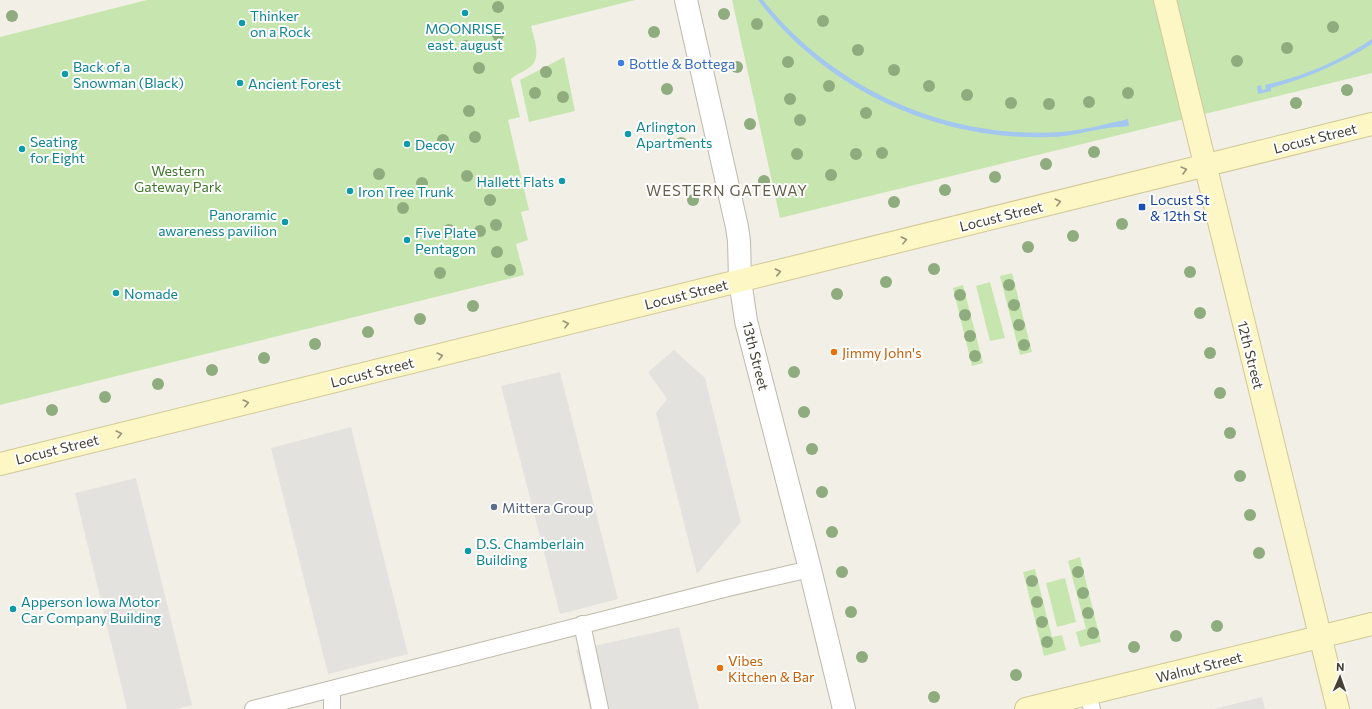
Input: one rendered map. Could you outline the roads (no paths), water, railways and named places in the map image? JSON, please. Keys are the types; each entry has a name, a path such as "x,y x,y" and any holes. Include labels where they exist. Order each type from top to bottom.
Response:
{"main road":[{"name":"12th Street","path":"1165,0 1204,165 1338,709"},
{"name":"Locust Street","path":"0,464 1372,124"},
{"name":"Walnut Street","path":"1026,709 1090,701 1372,624"}],"street":[{"name":"13th Street","path":"686,0 737,227 739,241 740,280 746,321 810,569 844,709"}],"lane":[{"path":"254,709 582,624 810,569"},
{"path":"582,624 600,709"},
{"path":"332,690 332,709"}],"water":[{"path":"758,0 763,0 792,32 824,60 859,83 896,103 936,117 977,127 1019,132 1062,132 1095,127 1128,119 1129,126 1107,128 1058,137 1008,136 967,130 926,119 888,104 851,84 817,60 785,32"},
{"path":"1372,39 1372,44 1335,64 1297,80 1271,88 1271,91 1258,94 1257,86 1261,85 1262,90 1266,89 1265,85 1294,77 1321,67 1360,47"}],"place":[{"name":"MOONRISE. east. august","path":"465,13"},
{"name":"Thinker on a Rock","path":"242,23"},
{"name":"Bottle & Bottega","path":"621,63"},
{"name":"Back of a Snowman (Black)","path":"65,74"},
{"name":"Ancient Forest","path":"240,83"},
{"name":"Arlington Apartments","path":"628,134"},
{"name":"Decoy","path":"407,144"},
{"name":"Seating for Eight","path":"22,149"},
{"name":"Hallett Flats","path":"562,181"},
{"name":"Iron Tree Trunk","path":"350,191"},
{"name":"Locust St & 12th St","path":"1142,207"},
{"name":"Panoramic awareness pavilion","path":"285,222"},
{"name":"Five Plate Pentagon","path":"407,240"},
{"name":"Nomade","path":"116,293"},
{"name":"Jimmy John's","path":"834,352"},
{"name":"Mittera Group","path":"494,507"},
{"name":"D.S. Chamberlain Building","path":"468,551"},
{"name":"Apperson Iowa Motor Car Company Building","path":"13,609"},
{"name":"Vibes Kitchen & Bar","path":"720,668"}],"district":[{"name":"WESTERN GATEWAY","path":"727,190"}],"park label":[{"name":"Western Gateway Park","path":"178,178"}]}
